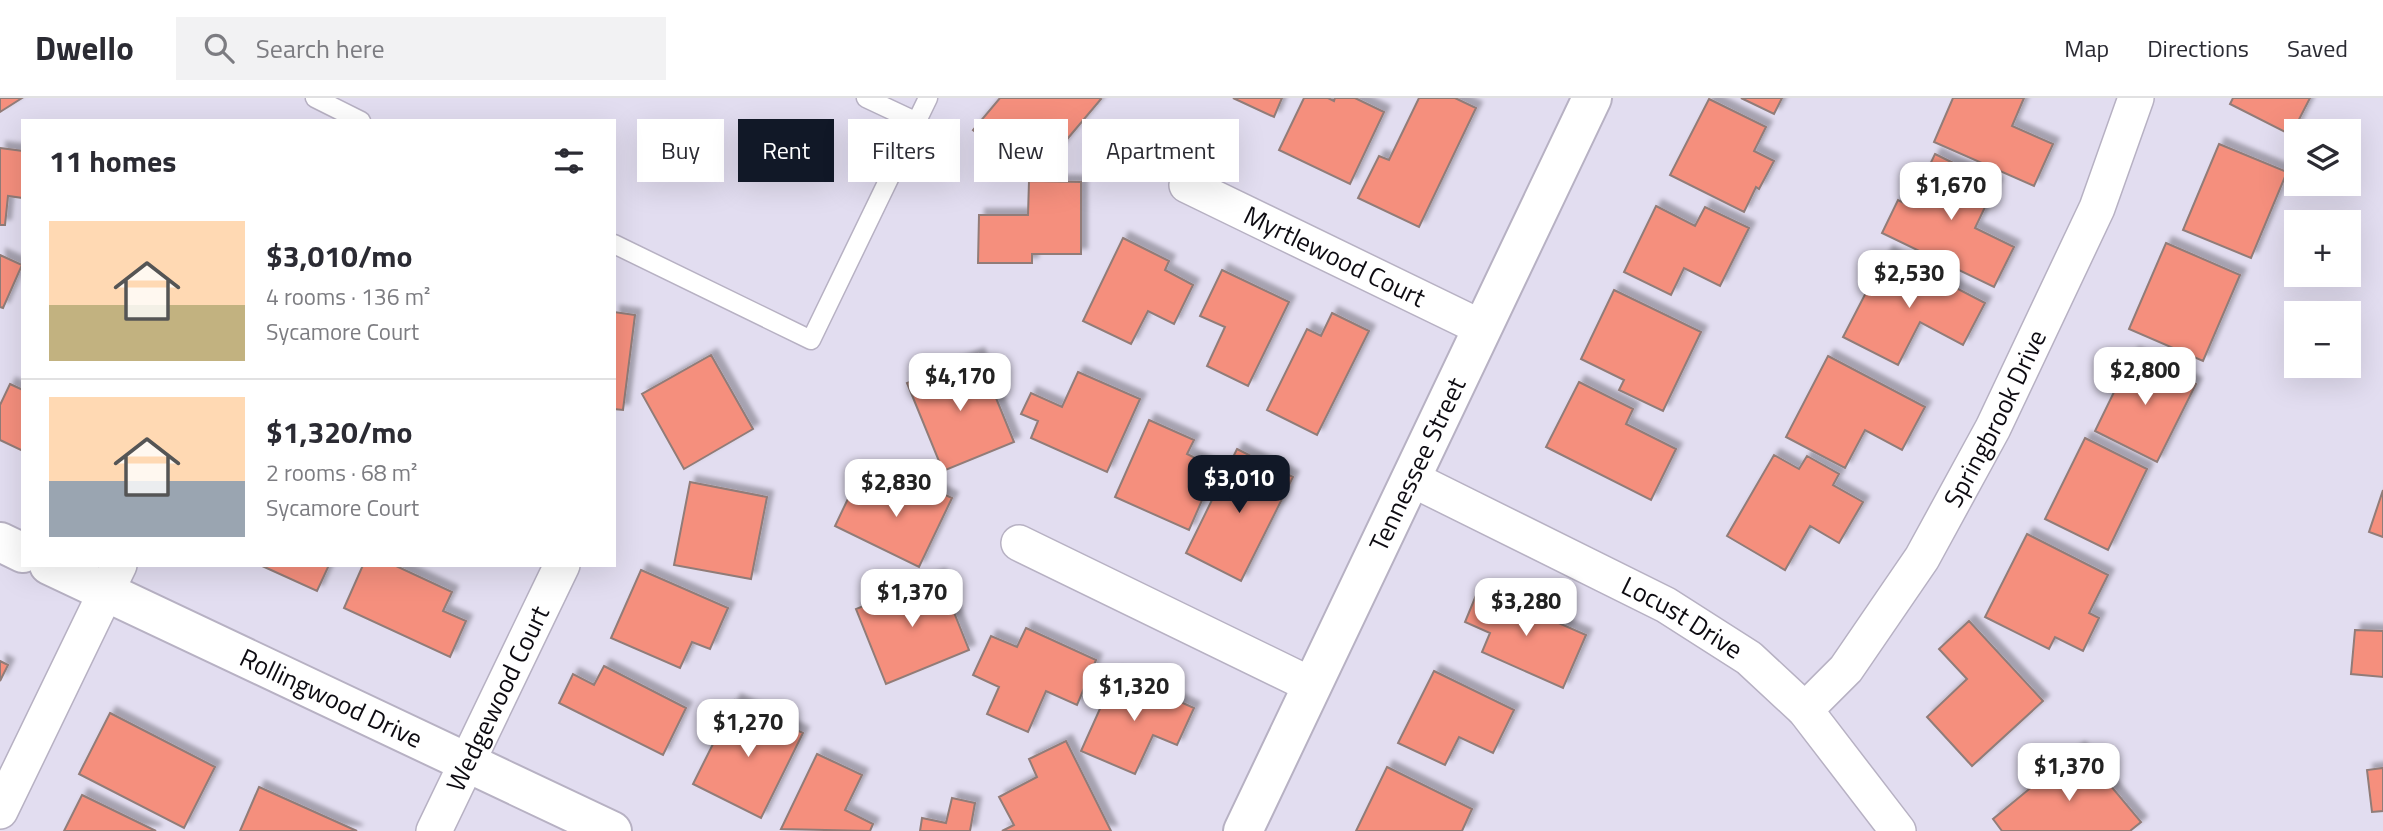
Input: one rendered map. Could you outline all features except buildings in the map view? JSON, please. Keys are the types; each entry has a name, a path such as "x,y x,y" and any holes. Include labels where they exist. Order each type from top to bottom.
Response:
{"main road":[{"name":"Tennessee Street","path":"1241,823 1311,685 1592,98"},
{"path":"0,542 21,552"},
{"name":"Rollingwood Drive","path":"58,567 113,579 467,762 612,831"}],"street":[{"name":"Springbrook Drive","path":"1805,710 1846,668 1922,558 1993,428 2097,208 2136,98"},
{"name":"Myrtlewood Court","path":"1187,185 1482,328"},
{"name":"Locust Drive","path":"1410,478 1667,605 1749,658 1805,710 1898,831"},
{"path":"1019,543 1311,685"},
{"name":"Wedgewood Court","path":"434,831 561,567"},
{"path":"0,811 113,579"}],"lane":[{"path":"315,98 340,104 359,119"},
{"path":"866,98 911,119"},
{"path":"918,119 928,98"},
{"path":"616,245 811,341 888,182"}]}
